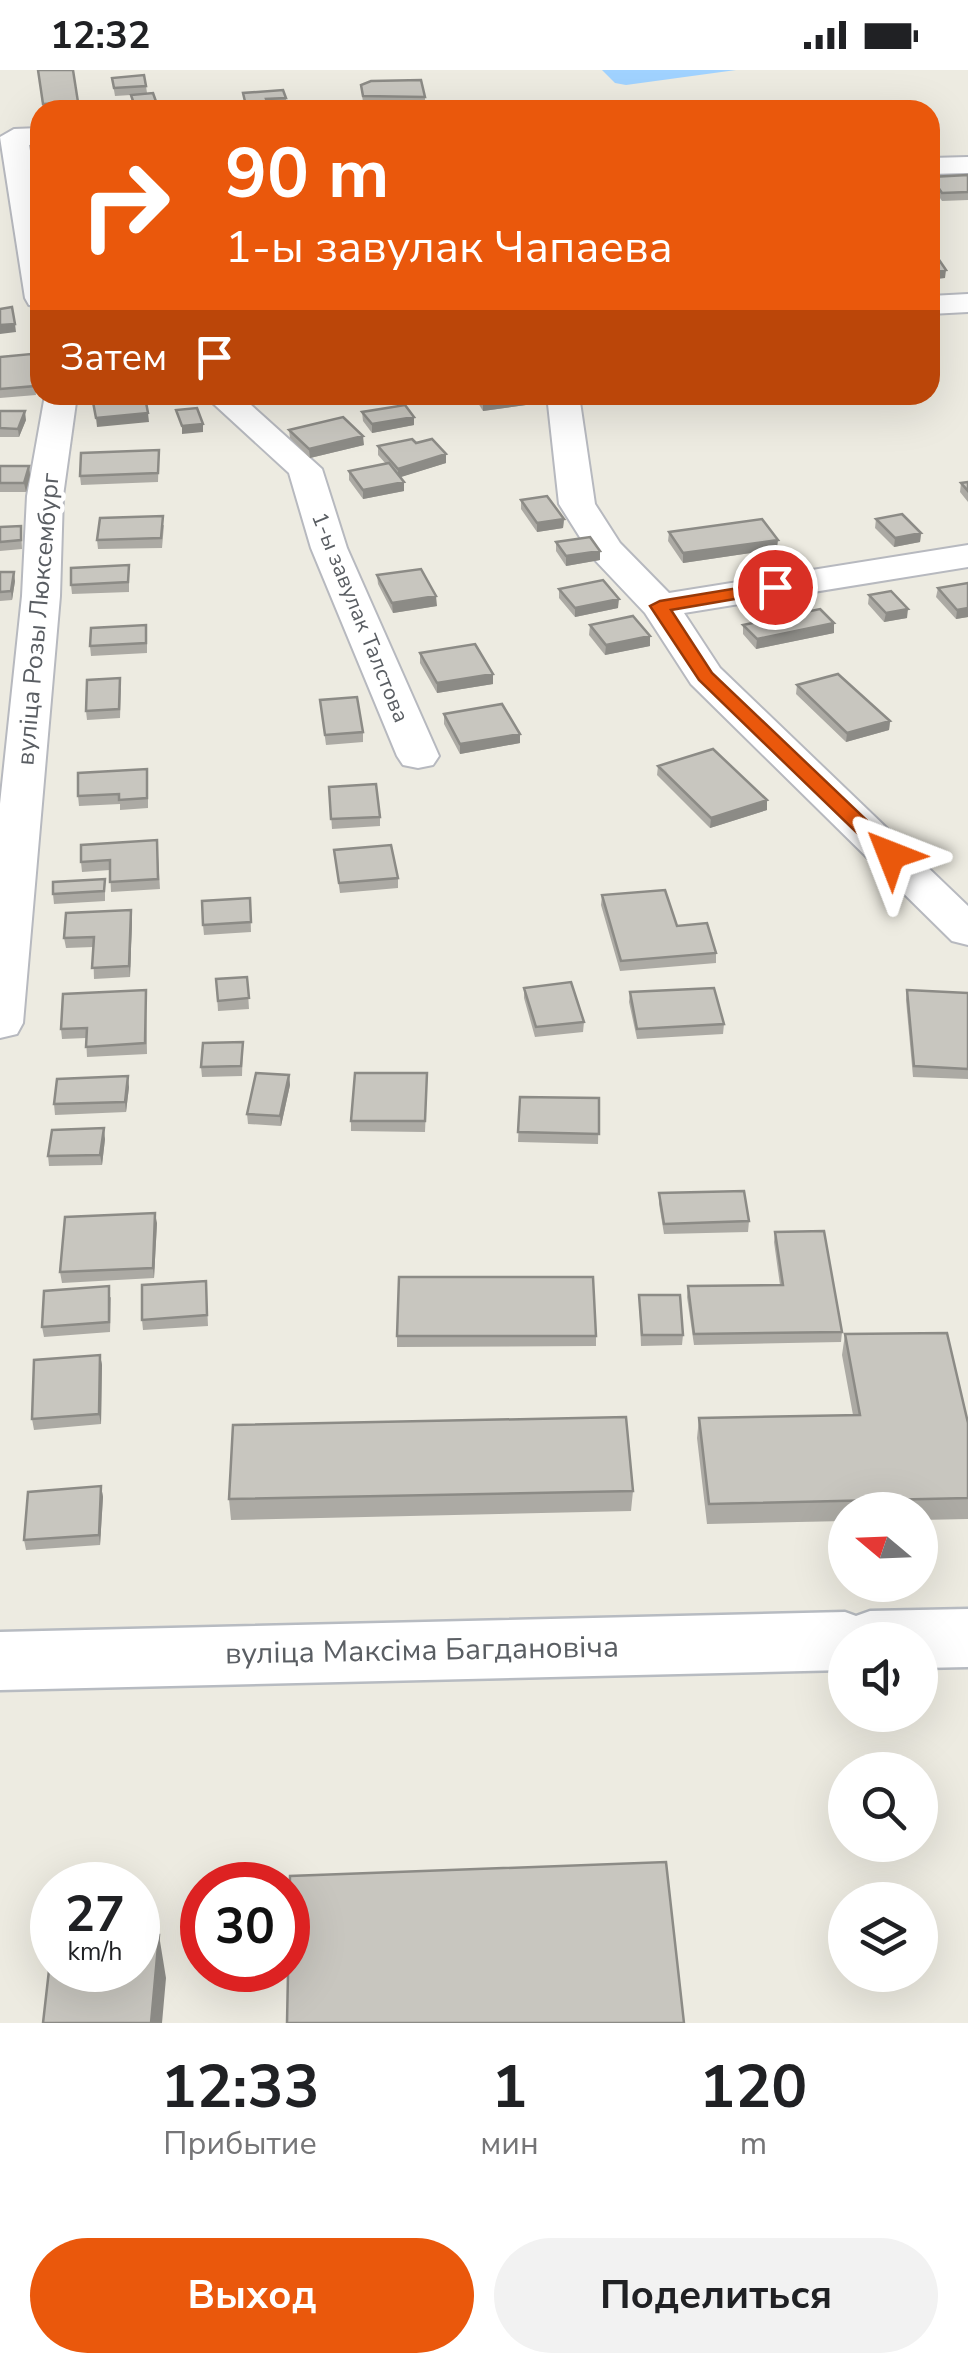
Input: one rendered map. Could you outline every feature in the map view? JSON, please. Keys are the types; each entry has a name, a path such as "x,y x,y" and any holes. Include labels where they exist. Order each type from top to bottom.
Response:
{"main road":[{"path":"938,1639 968,1638"},
{"name":"вуліца Максіма Багдановіча","path":"0,1661 828,1640"}],"street":[{"path":"30,136 14,137 30,293"},
{"path":"940,165 968,164"},
{"path":"940,304 968,303"},
{"name":"вуліца Розы Люксембург","path":"0,1023 41,596 44,496 58,405"},
{"name":"1-ы завулак Талстова","path":"231,405 305,469 328,548 418,756"},
{"path":"564,405 577,504 606,550 660,606 705,676 968,931"},
{"path":"660,606 968,556"}],"water":[{"path":"602,70 736,70 626,85 615,83"}],"building":[{"path":"38,70 73,70 78,100 42,100"},
{"path":"144,75 146,86 114,88 112,78"},
{"path":"421,80 425,97 363,96 361,85 371,81"},
{"path":"283,90 286,98 245,100 243,93"},
{"path":"153,93 155,100 133,100 131,95"},
{"path":"968,175 968,192 942,193 940,177"},
{"path":"12,307 15,324 0,325 0,309"},
{"path":"30,354 30,386 0,389 0,357"},
{"path":"94,405 146,405 148,413 96,418"},
{"path":"405,405 414,417 372,424 362,412"},
{"path":"197,408 203,424 182,426 176,410"},
{"path":"0,411 25,411 18,429 0,428"},
{"path":"343,417 363,436 309,449 289,430"},
{"path":"412,439 416,443 432,439 446,454 398,469 378,446"},
{"path":"159,450 158,473 80,476 81,453"},
{"path":"389,463 404,482 363,490 349,471"},
{"path":"0,466 29,466 24,483 0,483"},
{"path":"547,496 564,519 537,523 521,500"},
{"path":"902,514 921,533 895,538 876,519"},
{"path":"163,516 161,538 97,540 100,518"},
{"path":"762,519 778,540 683,553 669,532"},
{"path":"21,526 21,540 0,542 0,527"},
{"path":"590,537 600,551 566,556 556,542"},
{"path":"129,565 128,582 71,585 71,568"},
{"path":"421,569 436,596 392,603 377,575"},
{"path":"0,572 14,572 11,591 0,592"},
{"path":"603,580 619,599 575,608 559,589"},
{"path":"968,583 968,608 957,610 938,588"},
{"path":"891,591 908,609 886,613 869,595"},
{"path":"820,609 834,623 757,639 743,625"},
{"path":"633,616 650,636 606,645 590,625"},
{"path":"146,625 146,643 90,646 91,628"},
{"path":"475,644 493,674 437,683 420,653"},
{"path":"838,674 890,721 847,733 797,685"},
{"path":"120,678 119,709 86,711 87,680"},
{"path":"357,697 363,732 325,735 320,700"},
{"path":"502,704 520,734 460,744 444,714"},
{"path":"713,749 767,800 711,818 658,766"},
{"path":"147,769 147,798 119,800 119,794 78,796 78,773"},
{"path":"376,784 380,817 331,819 329,787"},
{"path":"157,840 158,879 110,882 110,860 81,862 81,845"},
{"path":"391,845 398,878 339,883 334,850"},
{"path":"105,879 104,891 53,894 53,882"},
{"path":"665,890 677,926 707,923 716,953 621,961 602,895"},
{"path":"250,898 251,922 203,925 202,901"},
{"path":"131,910 129,966 92,968 94,937 64,938 66,913"},
{"path":"247,977 249,998 218,1001 216,979"},
{"path":"571,982 584,1022 536,1027 524,988"},
{"path":"714,988 724,1024 637,1029 630,992"},
{"path":"146,990 145,1043 86,1047 87,1028 61,1029 63,994"},
{"path":"907,990 968,993 968,1069 914,1066"},
{"path":"243,1042 241,1066 201,1067 203,1043"},
{"path":"256,1073 289,1075 280,1116 247,1114"},
{"path":"355,1073 427,1073 425,1121 351,1121"},
{"path":"128,1076 125,1102 54,1104 57,1079"},
{"path":"520,1097 599,1098 599,1134 518,1132"},
{"path":"104,1128 100,1155 48,1156 52,1130"},
{"path":"744,1191 749,1221 664,1224 659,1193"},
{"path":"155,1213 153,1268 60,1272 65,1217"},
{"path":"824,1231 842,1332 694,1334 688,1286 783,1285 775,1232"},
{"path":"399,1277 593,1277 596,1336 397,1336"},
{"path":"206,1281 207,1315 142,1320 142,1285"},
{"path":"109,1286 109,1322 42,1327 44,1291"},
{"path":"639,1295 680,1295 683,1335 642,1335"},
{"path":"947,1333 968,1423 968,1498 938,1499 938,1492 828,1492 828,1501 709,1504 699,1418 860,1415 845,1334"},
{"path":"100,1355 99,1414 32,1419 34,1360"},
{"path":"626,1417 633,1491 229,1499 233,1425"},
{"path":"101,1486 99,1535 24,1540 28,1492"},
{"path":"666,1862 684,2023 287,2023 288,1992 310,1992 310,1875"},
{"path":"47,1992 154,1992 151,2023 43,2023"}],"route":[{"path":"775,587 660,606 705,676 891,855"}]}
